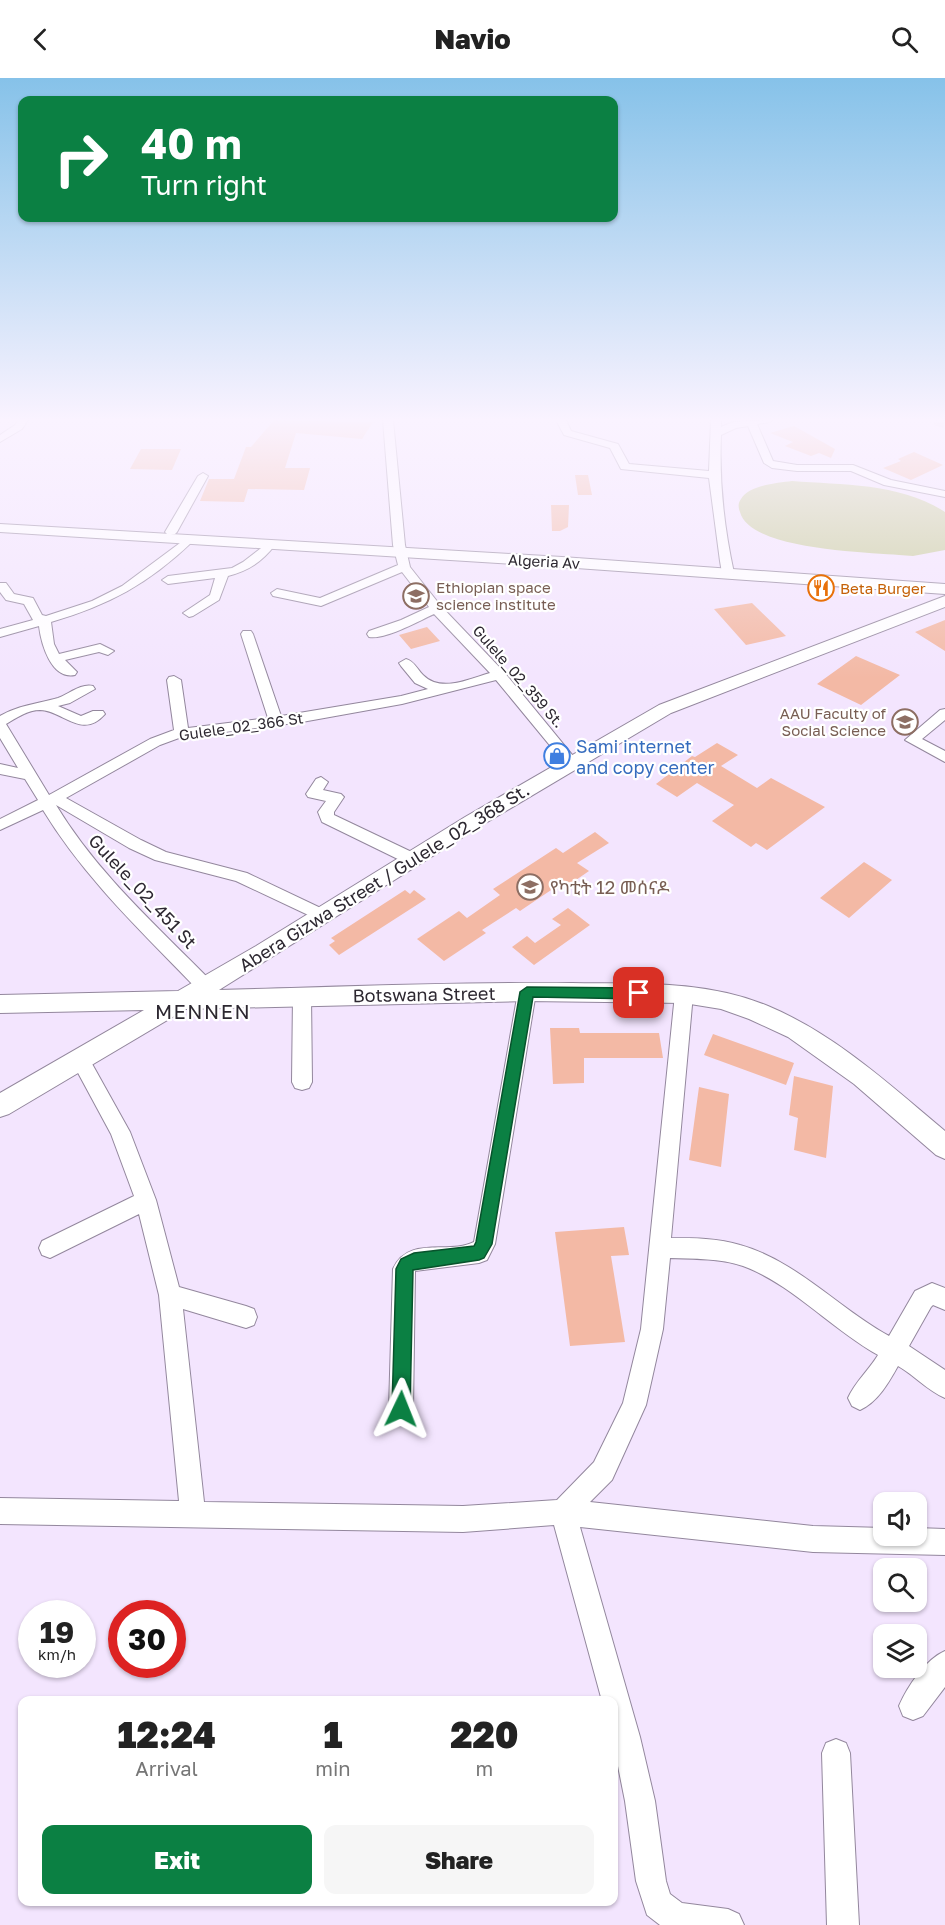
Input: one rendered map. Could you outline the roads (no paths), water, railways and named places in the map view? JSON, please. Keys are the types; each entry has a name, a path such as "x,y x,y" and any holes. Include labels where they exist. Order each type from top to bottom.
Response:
{"main road":[{"name":"Algeria Av","path":"0,522 171,532 401,555"},
{"name":"Algeria Av","path":"0,528 401,555 945,581"},
{"name":"Algeria Av","path":"727,570 945,589"},
{"name":"Abera Gizwa Street / Gulele_02_368 St.","path":"0,1106 79,1058 207,987 571,762 678,702 795,660 945,601"},
{"name":"Botswana Street","path":"0,1004 527,992 684,994 721,1000 758,1012 797,1030 863,1077 945,1147"}],"street":[{"path":"171,532 186,506"},
{"path":"277,593 321,602 401,555 396,506"},
{"path":"718,506 727,570"},
{"path":"0,633 90,605 128,588 156,569 188,540"},
{"path":"168,580 191,576 222,576 257,561 269,545"},
{"name":"Gulele_02_359 St.","path":"401,555 436,608 499,675 571,762"},
{"path":"189,613 215,597 222,576"},
{"path":"2,586 10,597 29,601 37,617 44,619"},
{"path":"374,634 405,623 436,608"},
{"path":"44,619 50,652 54,659 70,672"},
{"path":"247,634 258,660 264,691 276,721"},
{"path":"54,659 100,648 108,651"},
{"path":"406,663 420,680 441,690"},
{"name":"Gulele_02_366 St","path":"0,825 51,800 155,742 181,732 276,721 402,700 499,675"},
{"path":"174,680 181,732"},
{"path":"0,724 25,708 65,700 88,689"},
{"path":"44,705 83,721 98,714"},
{"path":"945,713 912,740 945,758"},
{"name":"Gulele_02_451 St","path":"0,724 30,775 51,800 67,836 107,886 207,987"},
{"path":"0,769 30,775"},
{"path":"321,782 313,794 336,797 326,812 327,818 412,859"},
{"path":"51,800 161,856 241,877 321,915"},
{"path":"401,1409 404,1269 414,1260 479,1253 484,1244 527,992"},
{"path":"563,1512 603,1471 634,1405 652,1329 684,994"},
{"path":"302,996 302,1082"},
{"path":"79,1058 120,1132 146,1200 170,1295 193,1513"},
{"path":"50,1248 146,1200"},
{"path":"659,1247 732,1253 750,1258 773,1270 865,1335 895,1350 945,1386"},
{"path":"860,1398 879,1376 924,1299 932,1294 945,1299"},
{"path":"170,1295 246,1317"},
{"path":"0,1510 463,1519 563,1512 813,1539 945,1542"},
{"path":"563,1512 615,1696"},
{"path":"913,1706 945,1665"},
{"path":"618,1708 640,1801 651,1881 658,1904 676,1918 728,1925"},
{"path":"836,1753 843,1925"}],"place":[{"name":"Beta Burger","path":"821,588"},
{"name":"Ethiopian space science institute","path":"416,596"},
{"name":"AAU Faculty of Social Science","path":"905,722"},
{"name":"Sami internet and copy center","path":"557,756"},
{"name":"የካቲት 12 መሰናዶ","path":"530,887"}],"district":[{"name":"MENNEN","path":"203,1011"}]}
